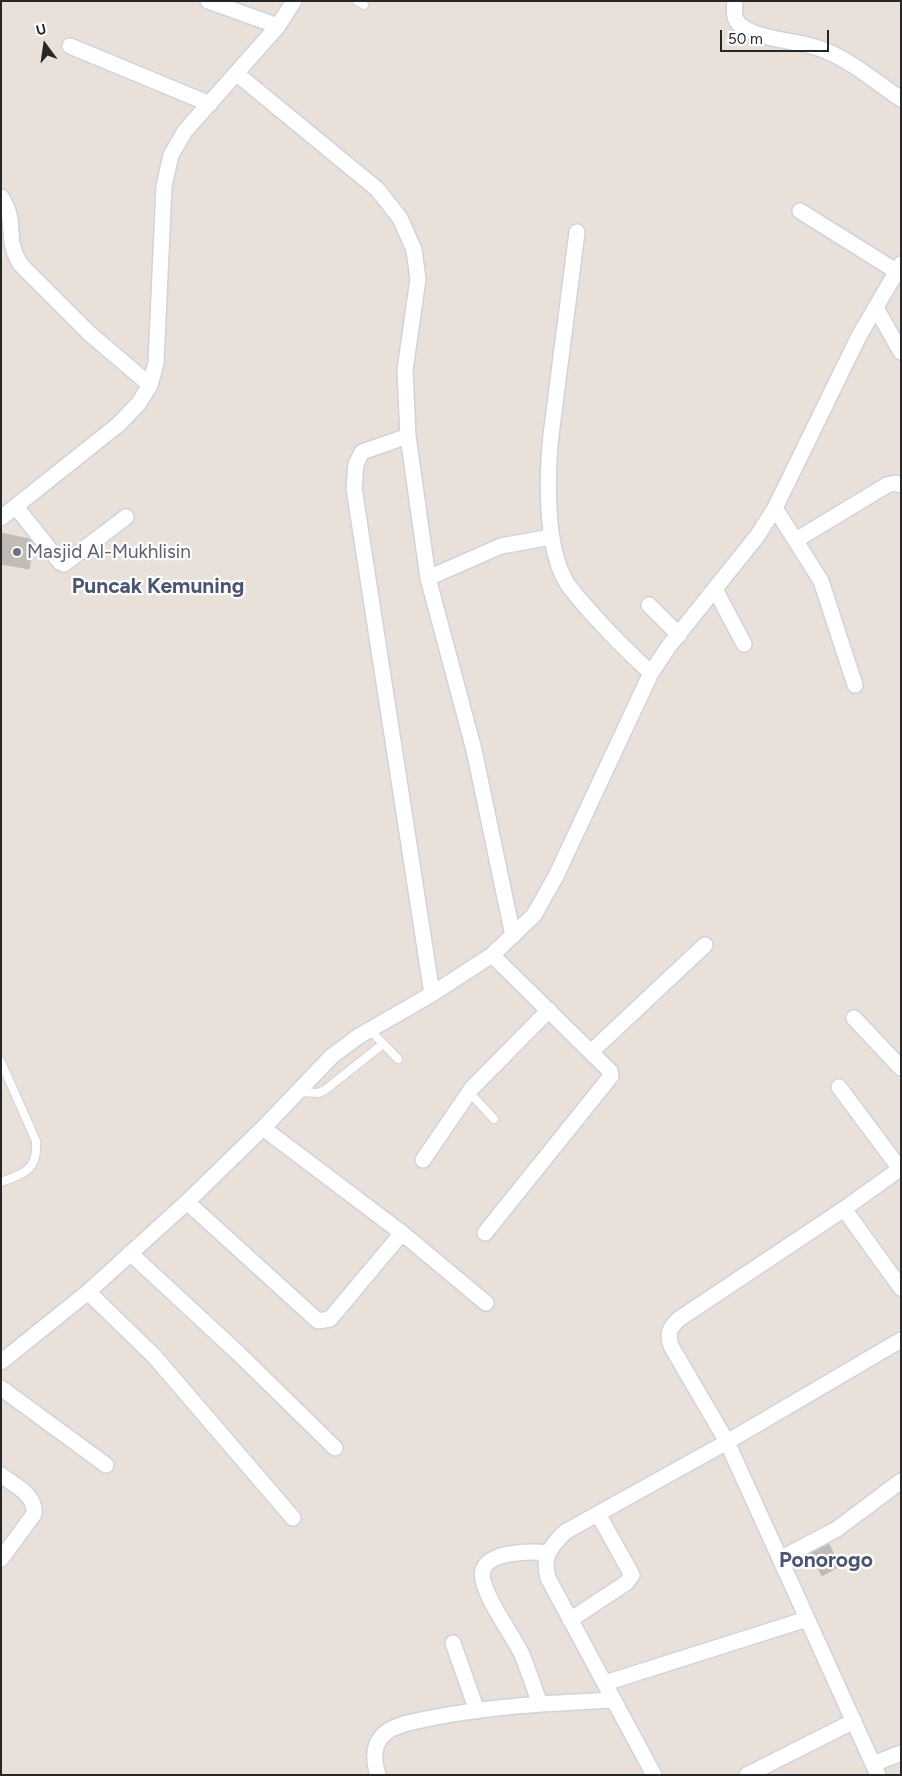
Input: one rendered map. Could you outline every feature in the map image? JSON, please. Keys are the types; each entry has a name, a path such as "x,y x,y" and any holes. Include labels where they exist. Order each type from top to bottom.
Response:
{"street":[{"path":"208,1 278,26"},
{"path":"1,518 119,424 139,403 150,385 156,363 166,178 171,155 185,131 278,26 294,1"},
{"path":"735,1 735,19 749,31 810,45 827,51 901,99"},
{"path":"70,46 210,104"},
{"path":"237,74 377,189 400,218 414,250 418,279 405,370 408,436 428,578 474,750 513,936"},
{"path":"1,197 8,208 12,222 10,239 13,252 21,265 90,334 150,385"},
{"path":"1,1362 88,1292 187,1202 263,1128 332,1056 370,1030 432,994 492,955 534,915 556,876 651,673 715,589 743,557 775,508 823,406 859,336 898,267 800,211"},
{"path":"577,232 549,458 551,537 558,563 570,588 617,642 651,673"},
{"path":"876,308 901,352"},
{"path":"408,436 362,452 356,464 354,488 432,994"},
{"path":"796,540 887,485 896,483 901,485"},
{"path":"16,507 60,562 64,564 126,517"},
{"path":"775,508 821,581 855,685"},
{"path":"428,578 501,546 551,537"},
{"path":"715,589 744,644"},
{"path":"649,605 679,635"},
{"path":"591,1052 705,945"},
{"path":"485,1232 611,1076 610,1071 492,955"},
{"path":"423,1160 469,1092 549,1010"},
{"path":"854,1018 901,1068"},
{"path":"839,1087 900,1168 844,1210 672,1326 668,1336 671,1346 727,1442 876,1769 901,1753"},
{"path":"263,1128 402,1233 486,1303"},
{"path":"187,1202 318,1321 330,1319 402,1233"},
{"path":"844,1210 901,1288"},
{"path":"130,1254 238,1353 335,1448"},
{"path":"88,1292 154,1356 293,1518"},
{"path":"654,1775 548,1578 544,1564 547,1553 565,1532 727,1442 901,1340"},
{"path":"1,1388 106,1465"},
{"path":"1,1475 31,1497 35,1508 34,1514 1,1559"},
{"path":"780,1559 837,1529 901,1481"},
{"path":"570,1620 626,1583 632,1575 598,1514"},
{"path":"540,1704 522,1655 490,1596 483,1578 484,1569 490,1562 508,1554 530,1551 547,1553"},
{"path":"605,1682 807,1619"},
{"path":"453,1643 477,1711"},
{"path":"378,1775 374,1756 377,1742 388,1731 412,1722 477,1711 540,1704 613,1700"},
{"path":"747,1775 769,1769 854,1721"}],"lane":[{"path":"370,1030 398,1060"},
{"path":"298,1092 318,1093 325,1090 383,1044"},
{"path":"1,1062 36,1141 37,1156 32,1166 24,1173 1,1182"},
{"path":"469,1092 494,1119"}],"building":[{"name":"Masjid Al-Mukhlisin","path":"1,533 29,539 34,544 29,569 1,564"},
{"path":"829,1544 840,1566 822,1576 814,1561 800,1568 796,1561"}],"place":[{"name":"Masjid Al-Mukhlisin","path":"17,552"}],"district":[{"name":"Puncak Kemuning","path":"158,587"},
{"name":"Ponorogo","path":"826,1561"}]}
